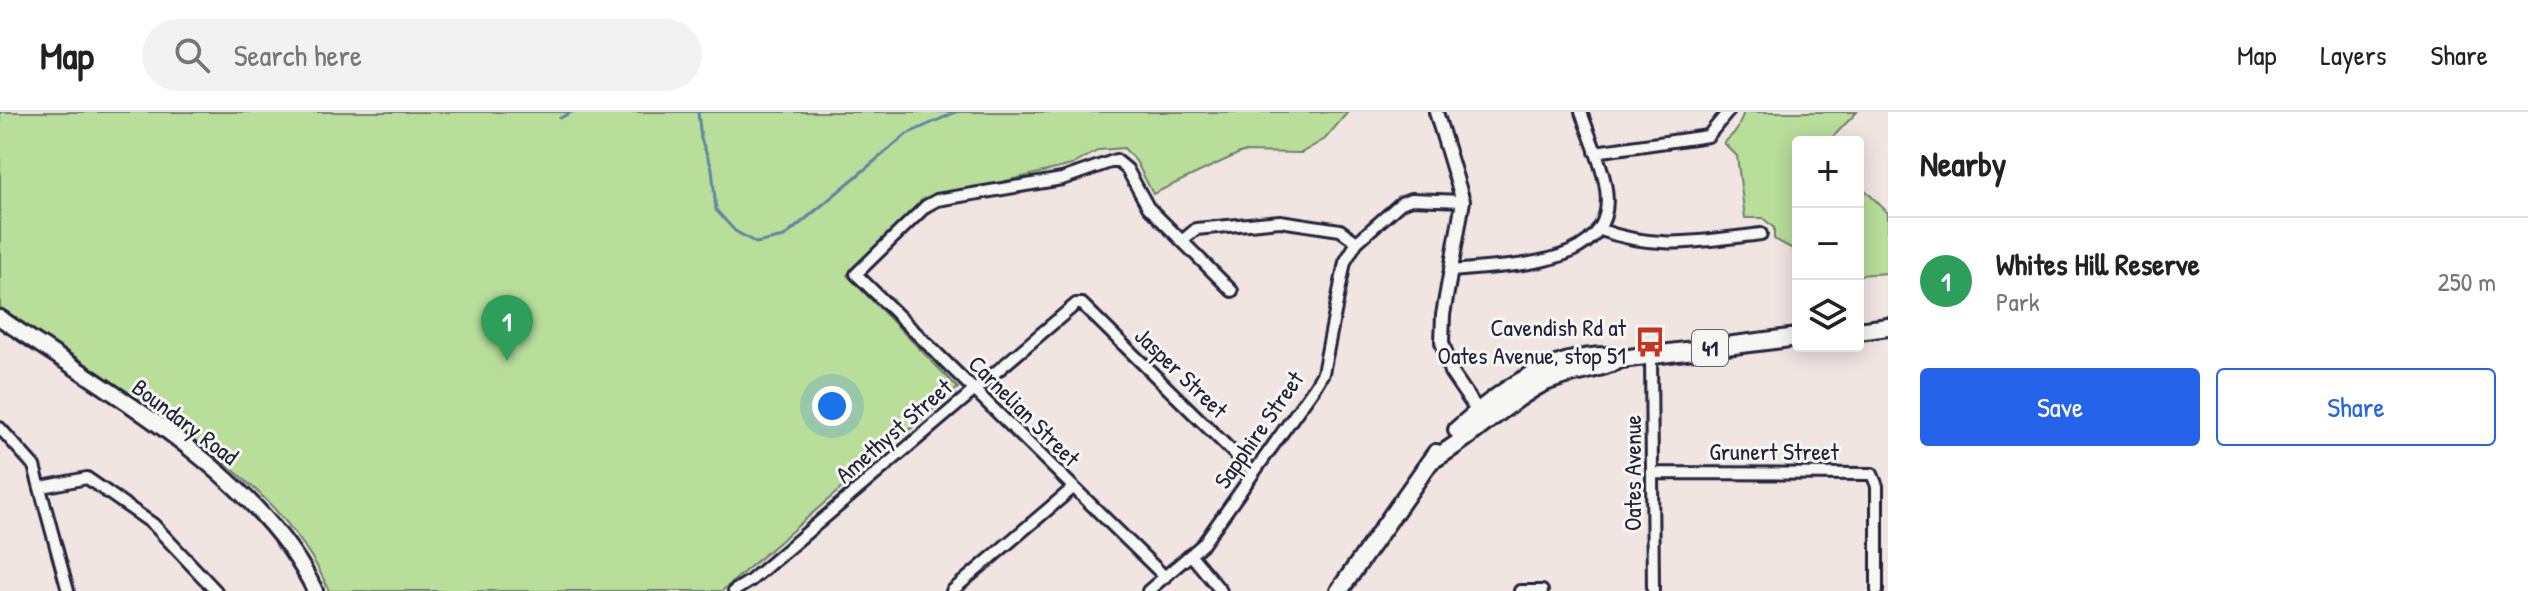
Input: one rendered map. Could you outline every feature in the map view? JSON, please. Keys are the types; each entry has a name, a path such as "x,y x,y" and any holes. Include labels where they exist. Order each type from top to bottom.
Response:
{"main road":[{"name":"Boundary Road","path":"0,318 211,466 273,527 315,591"},
{"path":"1864,330 1888,327"},
{"name":"41","path":"1339,591 1439,448 1482,417 1519,382 1549,367 1590,357 1621,359 1792,338"}],"street":[{"path":"1436,112 1463,201 1442,326 1443,351 1451,372 1482,417"},
{"path":"1452,271 1550,260 1574,252 1598,229 1606,202 1605,184 1581,112"},
{"path":"1595,152 1708,136 1728,112"},
{"name":"Carnelian Street","path":"1165,577 856,274 926,206 937,200 1062,179 1116,160 1127,169 1148,207 1183,240"},
{"name":"Sapphire Street","path":"1148,591 1191,555 1323,373 1345,262 1357,242 1401,203 1411,199 1463,201"},
{"path":"1232,291 1183,240 1196,229 1280,221 1340,230 1357,242"},
{"path":"1598,229 1626,240 1666,245 1761,234"},
{"name":"Jasper Street","path":"1082,304 1253,472"},
{"name":"Amethyst Street","path":"734,591 750,581 1059,316 1082,304"},
{"name":"Oates Avenue","path":"1651,356 1653,591"},
{"path":"0,428 29,457 42,487 68,591"},
{"name":"Grunert Street","path":"1653,473 1872,474 1877,486 1877,591"},
{"path":"42,487 87,478 153,524 216,591"},
{"path":"952,591 1073,488"},
{"path":"1191,555 1221,591"},
{"path":"750,581 760,591"},
{"path":"1520,591 1542,591"}],"green space":[{"path":"0,112 1348,112 1325,139 1301,153 1242,152 1153,194 1136,161 1124,148 1099,150 1072,165 927,200 847,275 958,388 722,591 329,591 312,558 291,528 240,475 180,430 0,307"},
{"path":"1744,112 1857,112 1834,136 1792,136 1792,248 1774,239 1774,228 1763,218 1745,218 1737,156 1724,143 1737,130"},
{"path":"1864,189 1888,213 1888,273 1864,275"}],"waterway":[{"path":"560,118 572,112"},
{"path":"698,112 701,139 712,168 716,210 735,231 756,243 784,237 907,134 956,112"}],"place":[{"name":"Cavendish Rd at Oates Avenue, stop 51","path":"1650,342"},
{"name":"Whites Hill Reserve","path":"507,361"}]}
